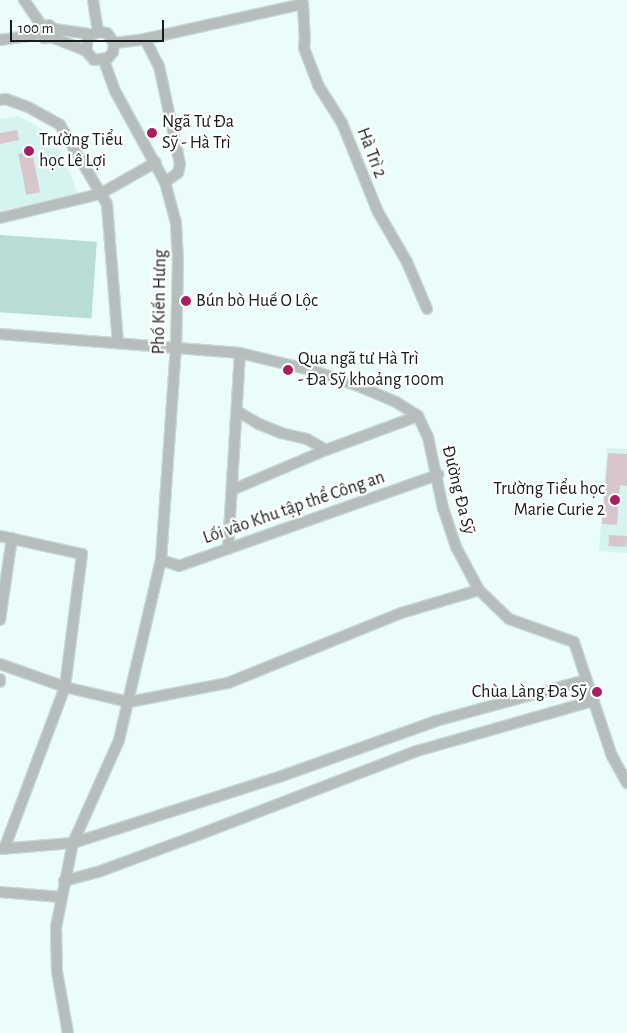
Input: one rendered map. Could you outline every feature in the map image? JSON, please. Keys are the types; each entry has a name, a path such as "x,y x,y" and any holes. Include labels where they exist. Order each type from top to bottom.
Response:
{"street":[{"path":"24,0 42,31"},
{"path":"93,0 94,33"},
{"name":"Hà Trì 2","path":"145,39 302,4 304,48 318,85 342,122 378,212 406,262 427,309"},
{"path":"0,40 42,31 49,25 53,33 86,51 94,60 104,60 111,56 114,43 110,36 94,33 53,33"},
{"path":"86,51 86,40 94,33"},
{"path":"114,43 145,39 159,66 180,164 178,173 165,182"},
{"name":"Phố Kiến Hưng","path":"68,1033 57,972 56,927 73,843 119,740 161,560 176,348 178,263 176,233 165,182 156,162 115,91 104,60"},
{"path":"0,100 6,99 28,107 60,125 106,204 118,343"},
{"path":"0,218 100,194 156,162"},
{"path":"0,334 240,354 311,370 358,386 396,402 418,416"},
{"path":"228,549 240,354"},
{"path":"236,411 259,424 282,433 307,439 326,450"},
{"path":"232,490 326,450 418,416"},
{"name":"Đường Đa Sỹ","path":"418,416 428,437 438,475 443,508 456,547 479,590 509,619 574,642 612,756 627,783"},
{"name":"Lối vào Khu tập thể Công an","path":"161,560 179,566 438,475"},
{"path":"0,536 82,554 65,687 2,849 73,843 279,777 436,721 586,680"},
{"path":"0,620 12,538"},
{"path":"0,664 65,687 129,702 228,682 311,647 401,613 479,590"},
{"path":"64,881 98,872 417,751 593,701"},
{"path":"0,892 61,897"}],"shaded area":[{"name":"Trường Tiểu học Lê Lợi","path":"19,116 50,134 68,168 77,193 0,211 0,119"},
{"path":"0,235 97,242 91,319 0,312"},
{"name":"Trường Tiểu học Marie Curie 2","path":"607,448 627,449 627,553 599,551"}],"building":[{"path":"17,130 19,140 0,144 0,133"},
{"path":"32,151 40,192 26,195 18,154"},
{"path":"608,453 627,454 627,486 620,485 617,525 602,524"},
{"path":"609,535 627,536 626,547 608,546"}],"place":[{"name":"Ngã Tư Đa Sỹ - Hà Trì","path":"152,133"},
{"name":"Trường Tiểu học Lê Lợi","path":"29,151"},
{"name":"Bún bò Huế O Lộc","path":"186,301"},
{"name":"Qua ngã tư Hà Trì - Đa Sỹ khoảng 100m","path":"288,370"},
{"name":"Trường Tiểu học Marie Curie 2","path":"615,500"},
{"name":"Chùa Làng Đa Sỹ","path":"597,692"}]}
